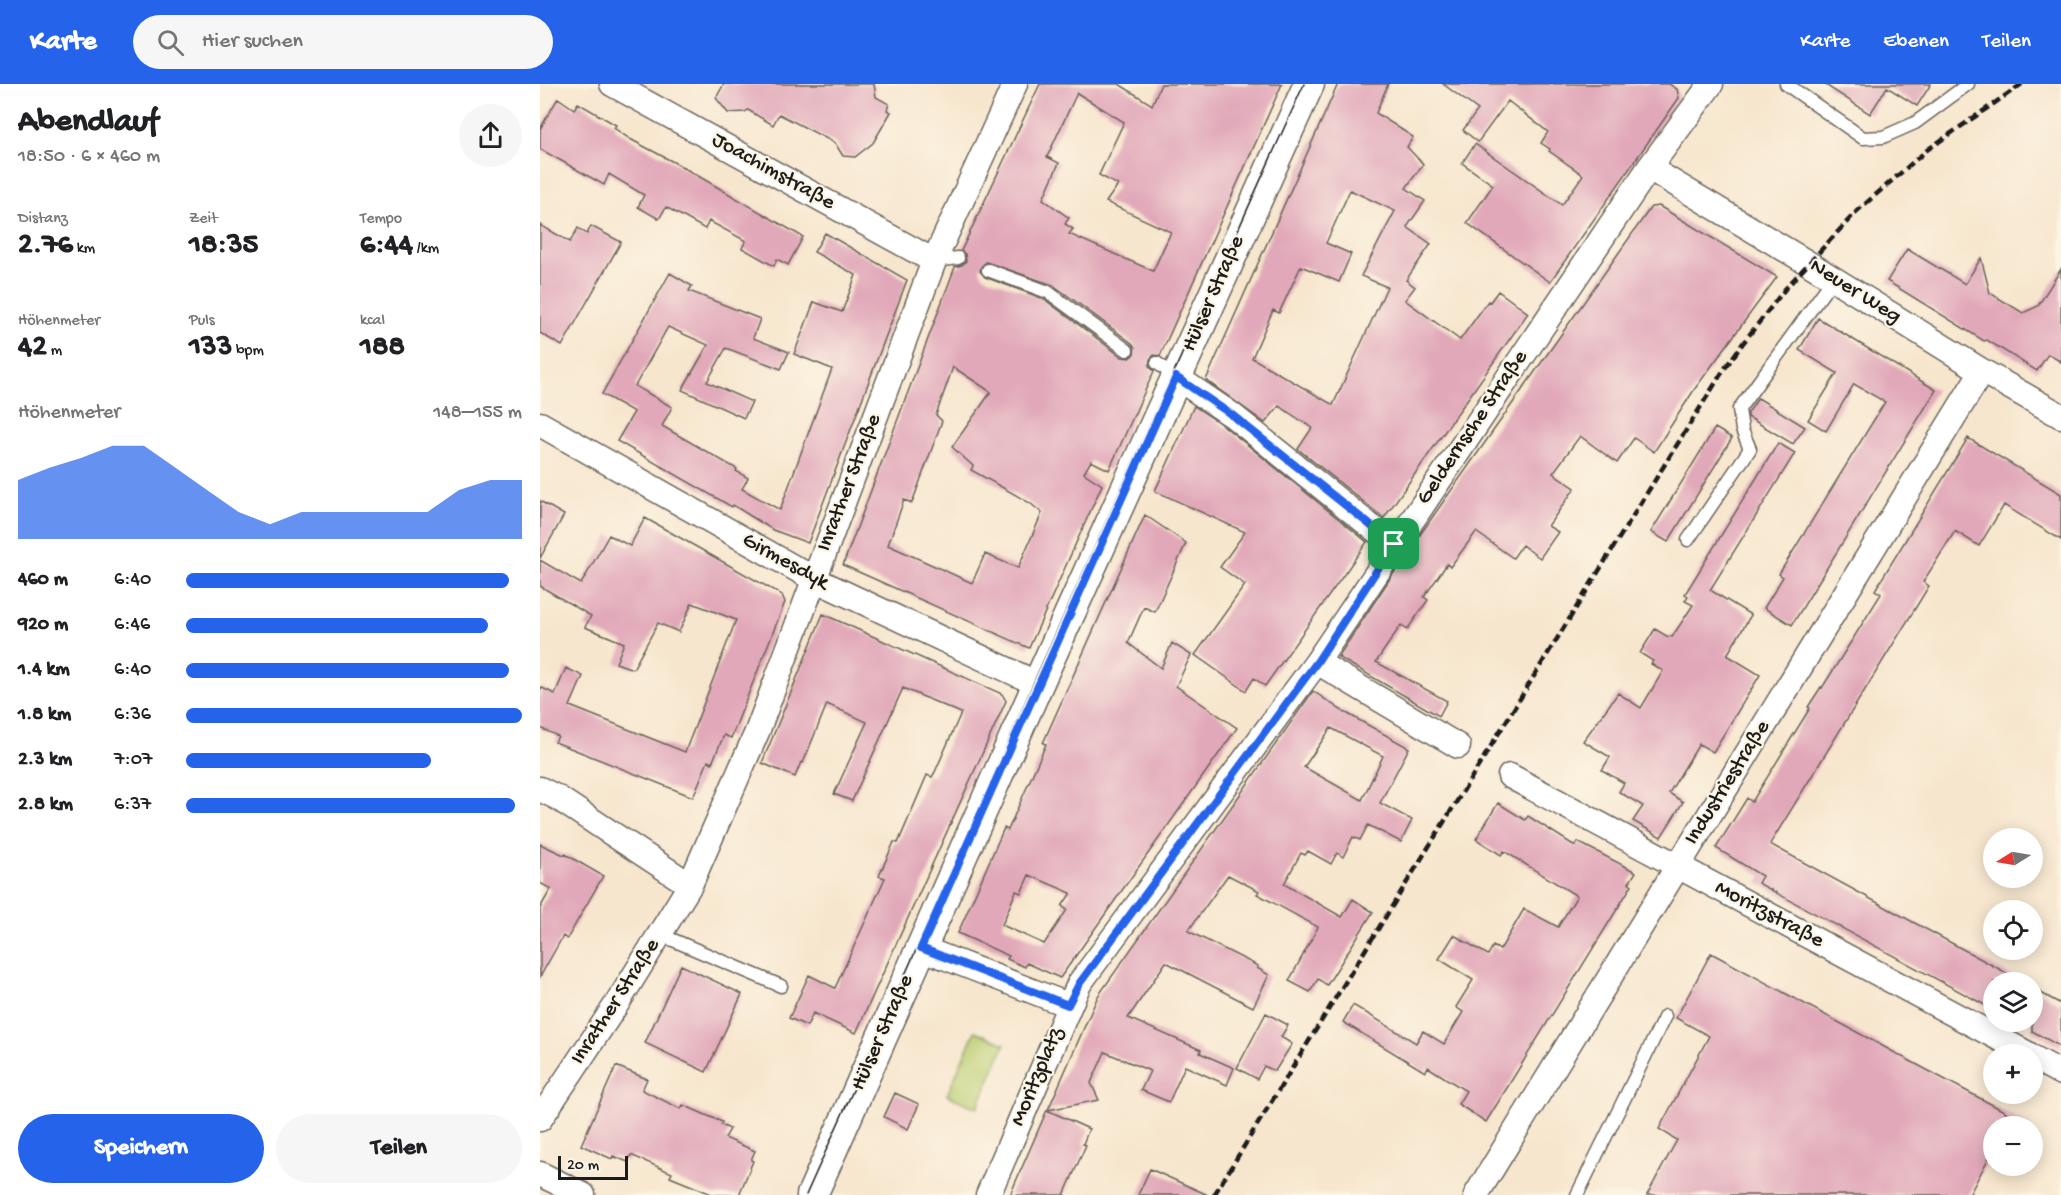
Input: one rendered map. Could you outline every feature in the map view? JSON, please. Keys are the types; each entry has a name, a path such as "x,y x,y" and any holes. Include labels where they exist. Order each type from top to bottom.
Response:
{"street":[{"name":"Joachimstraße","path":"612,84 934,261"},
{"name":"Hülser Straße","path":"812,1195 1038,684 1166,370 1309,84"},
{"name":"Geldernsche Straße","path":"1068,1005 1079,984 1317,662 1394,544 1649,168 1711,84"},
{"name":"Inrather Straße","path":"540,1119 690,885 757,732 934,261 1010,86"},
{"name":"Neuer Weg","path":"1649,168 1982,371 2061,416"},
{"path":"1166,370 1232,415 1394,544"},
{"name":"Industriestraße","path":"1476,1195 1982,371"},
{"name":"Girmesdyk","path":"540,424 814,579 1038,684"},
{"path":"1317,662 1458,746"},
{"name":"Moritzstraße","path":"1510,776 2009,1044"},
{"path":"540,789 558,798 690,885"},
{"name":"Moritzplatz","path":"921,948 1068,1005 988,1195"},
{"path":"2043,1063 2061,1072"},
{"path":"540,1174 583,1195"}],"lane":[{"path":"1786,84 1863,138 1883,137 1915,123 1968,84"},
{"path":"934,261 958,258"},
{"path":"988,270 1048,292 1127,350"},
{"path":"1688,540 1750,449 1742,430 1739,409 1833,279"},
{"path":"659,934 781,986"},
{"path":"1577,1195 1665,1016"}],"green space":[{"path":"975,1031 1005,1044 977,1108 947,1095"}],"building":[{"path":"724,84 874,84 876,97 889,104 887,110 891,112 873,143 855,157 843,156 835,143 779,114 773,125 748,110 728,113 716,98"},
{"path":"1040,84 1119,84 1152,105 1161,84 1282,84 1160,356 1154,355 1150,359 1149,366 1154,371 1109,470 1091,461 1084,473 1102,485 1029,648 843,565 955,267 966,261 965,254 961,251","holes":["1077,93 1124,122 1099,175 1118,185 1106,202 1171,232 1153,271 1069,234 1073,229 1065,224 1069,218 1043,199 1059,163 1047,157","986,262 1053,285 1132,343 1135,347 1134,354 1130,358 1122,357 1044,299 985,277 980,271","953,367 991,392 952,447 973,466 971,470 1030,503 1042,513 1018,568 985,554 972,583 888,545 904,500 912,503 942,421 936,415"]},
{"path":"1338,84 1388,84 1376,113 1413,137 1407,147 1423,164 1406,188 1425,201 1407,227 1431,244 1406,280 1415,287 1405,300 1460,340 1498,291 1528,313 1384,518 1298,449 1312,428 1279,406 1265,423 1206,380","holes":["1350,190 1395,211 1361,276 1387,287 1333,405 1252,358 1273,310 1279,313 1301,266 1339,282 1351,254 1326,243"]},
{"path":"1443,84 1669,84 1677,89 1679,98 1550,282 1467,223 1493,185 1462,163 1475,144 1562,205 1583,175 1549,151 1550,149 1541,143 1548,132 1508,101 1478,142 1463,130 1478,110"},
{"path":"1824,84 1931,84 1917,106 1887,87 1870,114"},
{"path":"558,98 574,109 578,103 616,125 614,128 630,139 803,237 788,265 777,259 774,266 742,248 746,241 709,221 705,229 666,207 659,219 638,207 644,195 609,174 604,185 540,149 540,129"},
{"path":"1659,206 1777,277 1694,390 1654,452 1634,438 1617,463 1580,436 1553,473 1575,488 1548,526 1558,532 1540,558 1522,545 1513,558 1476,532 1450,567 1447,564 1424,597 1428,600 1407,630 1401,625 1376,662 1447,701 1439,716 1338,657 1405,556 1651,207"},
{"path":"540,225 570,242 578,228 587,234 591,226 621,242 562,346 540,333"},
{"path":"825,233 907,280 808,543 773,530 733,505 732,507 617,441 634,412 602,394 670,273 692,286 689,291 760,319 753,338 789,352 781,369 726,348 707,382 752,402 744,418 682,390 708,345 668,327 635,386 672,407 662,426 737,469 736,471 748,478 742,489 780,510 832,369 794,354 814,302 842,312 856,275 814,252"},
{"path":"1907,249 1965,284 1981,258 1990,293 2023,313 2038,306 2061,269 2061,362 2048,354 2037,371 1887,281"},
{"path":"1818,318 1936,390 1792,625 1764,608 1783,577 1779,574 1885,402 1854,384 1826,431 1808,420 1837,373 1799,350"},
{"path":"1758,398 1805,427 1793,444 1748,417 1748,413"},
{"path":"1194,406 1224,426 1367,542 1265,686 1254,678 1246,691 1195,655 1245,585 1220,567 1245,532 1155,491"},
{"path":"1715,428 1732,438 1668,542 1651,532"},
{"path":"1968,438 2061,494 2061,540 2004,505 1979,546 1955,531 1923,582 1929,586 1770,844 2005,972 1983,972 1983,1004 1758,883 1762,876 1716,848 1747,798 1752,802 1810,708 1808,707 1881,594 1875,590"},
{"path":"1778,443 1795,453 1710,590 1751,615 1727,655 1760,675 1713,752 1699,744 1669,793 1683,802 1661,837 1633,821 1643,806 1619,792 1624,783 1602,770 1610,757 1583,741 1618,693 1641,708 1663,671 1651,664 1653,661 1640,653 1655,629 1672,637 1693,605 1685,601 1688,596 1685,594"},
{"path":"540,501 564,515 540,558"},
{"path":"1145,515 1186,543 1155,612 1144,607 1128,643 1161,668 1172,643 1191,655 1176,686 1237,728 1060,978 1027,963 1025,967 1007,959 1009,956 958,933 1004,828 1008,830 1046,744 1043,743","holes":["1029,875 1071,893 1062,906 1067,910 1044,944 1002,925 1016,891 1021,893"]},
{"path":"645,518 782,595 785,602 731,738 724,735 712,763 708,761 693,797 555,742 558,736 540,728 540,687 555,694 566,668 583,676 570,706 685,752 736,620 692,603 679,632 658,623 633,669 616,663 624,643 585,627 591,616 540,586 540,560 581,584 609,535 630,546"},
{"path":"823,614 1002,694 1006,701 856,1033 813,1013 807,1026 789,1018 809,975 835,988 885,878 879,876 894,842 898,843 927,775 932,777 935,772 961,713 903,688 852,801 834,794 867,722 827,704 795,777 762,763"},
{"path":"1313,691 1341,710 1409,748 1380,803 1412,820 1401,842 1368,825 1360,840 1353,837 1343,857 1337,853 1331,864 1308,851 1305,855 1301,853 1284,884 1342,917 1353,899 1373,912 1327,985 1318,979 1310,992 1289,981 1318,927 1257,894 1259,891 1228,875 1188,931 1258,966 1257,968 1269,975 1253,1007 1166,962 1128,1018 1201,1050 1200,1053 1234,1068 1227,1085 1185,1066 1169,1102 1141,1090 1150,1071 1105,1052 1091,1083 1099,1100 1048,1110 1098,996","holes":["1331,728 1383,756 1362,800 1304,767"]},
{"path":"1498,803 1525,820 1528,816 1575,846 1578,842 1636,872 1629,883 1632,885 1486,1122 1458,1104 1466,1091 1428,1067 1425,1072 1343,1022 1353,1005 1416,1043 1423,1031 1444,1044 1463,1012 1456,1007 1473,980 1439,959 1454,935 1488,955 1493,946 1500,950 1524,909 1558,927 1577,896 1504,851 1501,855 1476,839"},
{"path":"540,844 565,854 603,876 567,939 563,936 540,977 540,908 551,889 540,883"},
{"path":"1711,953 1983,1100 1983,1104 1991,1104 2013,1116 1983,1116 1983,1169 1969,1195 1647,1195 1677,1140 1659,1129 1709,1036 1676,1018"},
{"path":"681,965 742,994 706,1072 645,1043"},
{"path":"2043,994 2061,1004 2061,1047 2034,1032 2043,1032"},
{"path":"1266,1013 1288,1025 1281,1037 1292,1044 1275,1071 1264,1066 1257,1079 1237,1068"},
{"path":"616,1066 647,1079 642,1090 681,1109 683,1105 722,1122 721,1125 730,1129 725,1138 755,1151 739,1195 714,1195 670,1177 672,1173 631,1155 628,1162 613,1156 612,1159 581,1145"},
{"path":"895,1093 919,1104 908,1129 884,1117"},
{"path":"1047,1110 1089,1129 1083,1144 1086,1145 1064,1195 1010,1195"},
{"path":"1150,1169 1208,1195 1138,1195"}],"tram line":[{"path":"806,1195 979,810 1037,675 1304,84"}],"railway":[{"path":"1214,1195 1642,501 1743,343 1785,289 1857,211 1927,150 2022,84"}],"route":[{"path":"1176,377 1232,415 1394,544 1317,662 1079,984 1068,1005 921,948 1176,377"}]}
